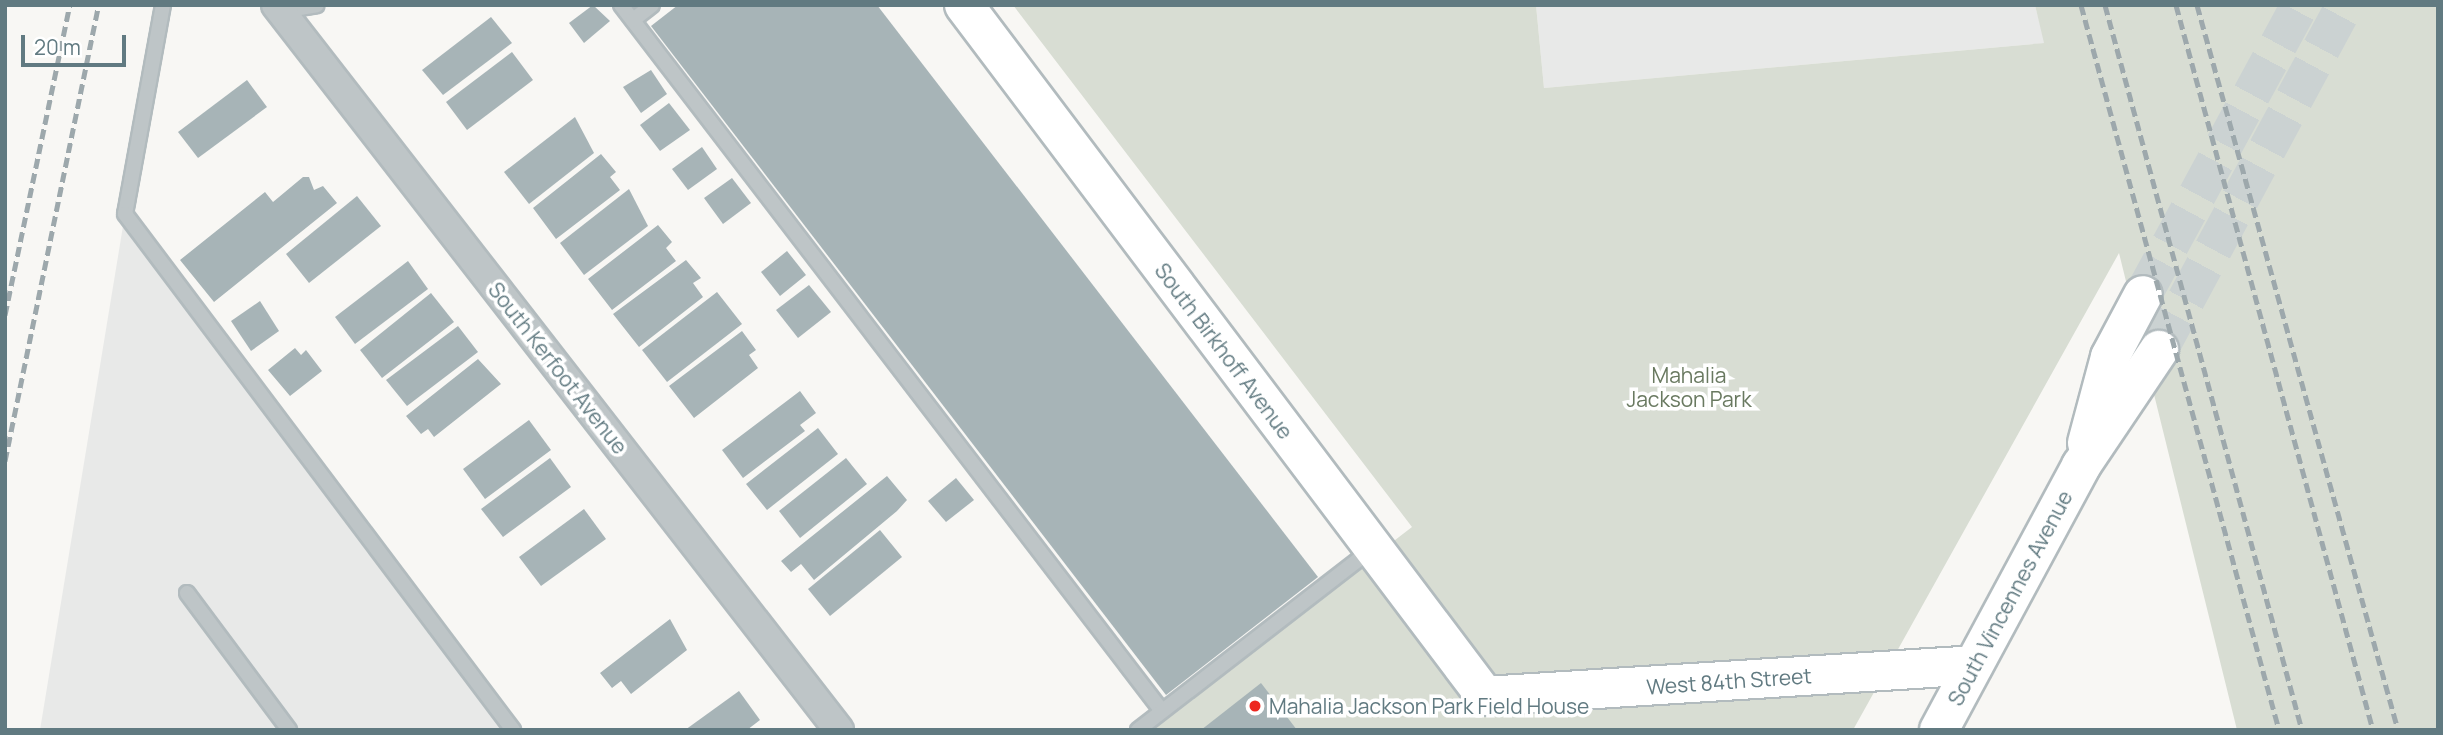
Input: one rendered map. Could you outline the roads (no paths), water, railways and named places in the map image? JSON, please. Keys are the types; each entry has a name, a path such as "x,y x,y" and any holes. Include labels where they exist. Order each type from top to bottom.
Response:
{"street":[{"name":"South Birkhoff Avenue","path":"964,5 1485,696"},
{"name":"South Kerfoot Avenue","path":"279,8 838,730"},
{"name":"South Vincennes Avenue","path":"2081,466 2109,357 2143,296"},
{"name":"South Vincennes Avenue","path":"1939,730 2081,466 2159,350"},
{"name":"West 84th Street","path":"1485,696 1973,665"}],"lane":[{"path":"163,5 125,214 513,730"},
{"path":"279,8 317,5"},
{"path":"621,5 1161,711"},
{"path":"633,20 652,5"},
{"path":"1138,730 1373,548"},
{"path":"187,593 289,730"}],"tunnel":[{"path":"2143,295 2300,5"},
{"path":"2159,350 2345,5"}],"railway":[{"path":"5,315 70,5"},
{"path":"5,461 99,5"},
{"path":"2081,5 2279,730"},
{"path":"2105,5 2302,730"},
{"path":"2176,5 2373,730"},
{"path":"2197,5 2398,730"}],"place":[{"name":"Mahalia Jackson Park Field House","path":"1255,706"}],"park label":[{"name":"Mahalia Jackson Park","path":"1689,387"}]}
